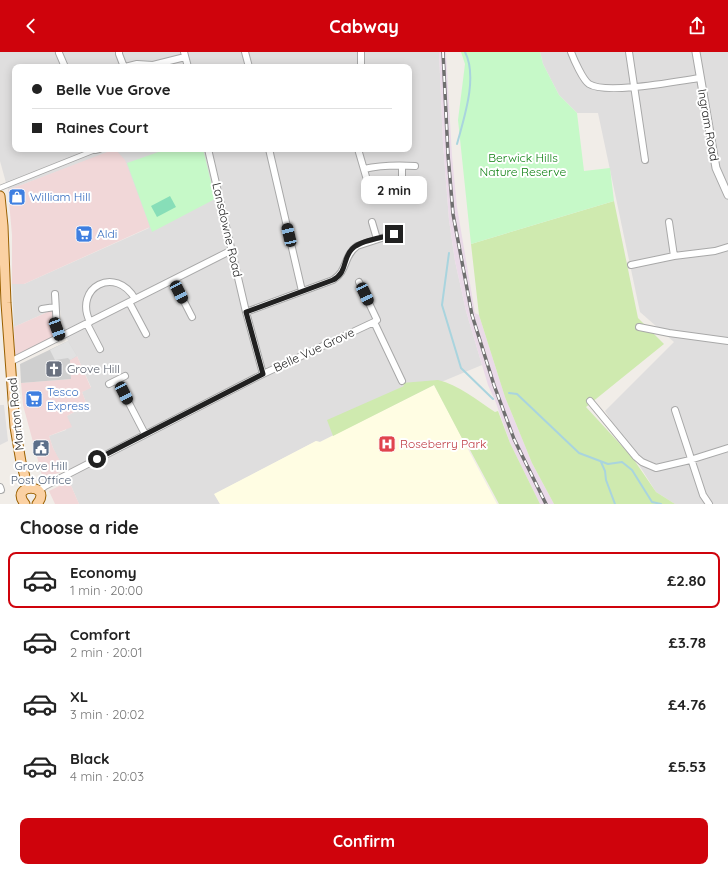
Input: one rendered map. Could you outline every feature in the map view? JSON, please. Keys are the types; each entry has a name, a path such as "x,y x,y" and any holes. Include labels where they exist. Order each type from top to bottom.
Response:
{"main road":[{"name":"Marton Road","path":"0,196 15,426 21,462 28,488"},
{"path":"23,503 22,494 28,488 34,488 39,491 41,497 38,504"}],"street":[{"path":"119,52 123,64"},
{"path":"246,52 248,64"},
{"path":"361,52 361,64"},
{"path":"571,52 588,83 597,88 634,87 700,78"},
{"path":"629,52 645,160"},
{"name":"Ingram Road","path":"696,52 716,168 728,195"},
{"path":"59,53 64,64"},
{"path":"165,64 185,54 187,64"},
{"path":"0,188 92,152"},
{"name":"Lansdowne Road","path":"209,152 246,312 263,374"},
{"path":"270,152 302,291"},
{"path":"359,152 367,180"},
{"path":"364,169 375,166 415,166"},
{"path":"402,166 402,180"},
{"path":"372,222 377,239"},
{"path":"669,222 674,256"},
{"path":"246,312 333,280 342,273 347,257 352,249 394,234"},
{"path":"631,265 674,256 715,251 728,247"},
{"path":"10,362 232,250"},
{"path":"173,280 192,317"},
{"path":"100,349 88,323 86,310 86,302 90,293 97,286 110,282 120,284 129,289 146,334"},
{"path":"359,282 402,381"},
{"path":"55,294 57,329 60,337"},
{"path":"42,309 55,308"},
{"name":"Belle Vue Grove","path":"39,491 45,486 263,374 375,321"},
{"path":"639,327 728,342"},
{"path":"109,384 125,376"},
{"path":"117,380 145,434"},
{"path":"590,401 636,457 642,462 656,468 690,460 728,448"},
{"path":"675,410 690,460 703,495 709,504"}],"shaded area":[{"path":"0,52 439,52 443,143 449,220 455,261 466,311 482,365 434,385 320,442 316,441 215,494 220,504 79,504 49,436 66,430 67,416 87,405 82,392 91,387 62,326 60,309 52,310 14,327 12,284 24,284 149,228 116,152 412,152 412,64 12,64 12,152 110,152 8,190 0,161"},
{"path":"439,52 446,52 452,156 457,207 475,313 479,315 505,397 532,463 554,504 540,504 510,443 488,385 466,311 455,261 449,220 443,143"},
{"path":"540,52 728,52 728,504 675,504 656,492 605,411 674,342 640,312 598,113 577,113 559,95 543,64"},
{"path":"107,152 118,152 125,160 150,227 24,284 12,284 12,235 8,190"},
{"path":"52,310 55,336 15,356 14,327"},
{"path":"68,341 77,356 70,360 71,379 21,383 20,364"},
{"path":"68,341 77,356 70,360 68,358 55,360 50,350"},
{"path":"77,356 91,388 82,392 87,405 67,416 72,427 49,436 53,448 65,470 43,479 23,405 21,383 71,379 70,360"},
{"name":"Roseberry Park","path":"434,385 497,504 220,504 214,494 316,441 320,442"},
{"path":"0,405 4,405 8,441 0,445"},
{"path":"69,481 79,504 55,504 49,491"}],"green space":[{"name":"Berwick Hills Nature Reserve","path":"461,52 540,52 543,64 559,95 577,113 584,171 610,168 614,201 471,244 458,120 465,64"},
{"path":"158,152 204,152 215,199 152,232 127,163"},
{"path":"170,196 176,207 157,217 151,206"},
{"path":"614,201 638,318 664,344 586,407 632,457 656,492 675,504 554,504 532,463 505,397 479,315 471,244"},
{"path":"438,380 461,389 495,412 498,411 510,443 540,504 499,504 434,385 333,436 327,420 404,386 402,383"}],"waterway":[{"path":"457,144 466,110 470,85 469,62 465,52"},
{"path":"449,253 442,305 461,368 493,399"},
{"path":"509,393 517,394 579,453 608,464 622,462 632,470 652,502 661,504"},
{"path":"601,462 615,504"}],"railway":[{"path":"443,52 448,155 453,214 472,315 494,385 514,439 546,504"}],"place":[{"name":"William Hill","path":"17,197"},
{"name":"Aldi","path":"84,234"},
{"name":"Grove Hill","path":"54,369"},
{"name":"Tesco Express","path":"34,399"},
{"name":"Roseberry Park","path":"387,444"},
{"name":"Grove Hill Post Office","path":"41,448"}],"route":[{"path":"97,459 263,374 246,312 333,280 342,273 347,257 352,249 363,243 394,234"}]}
